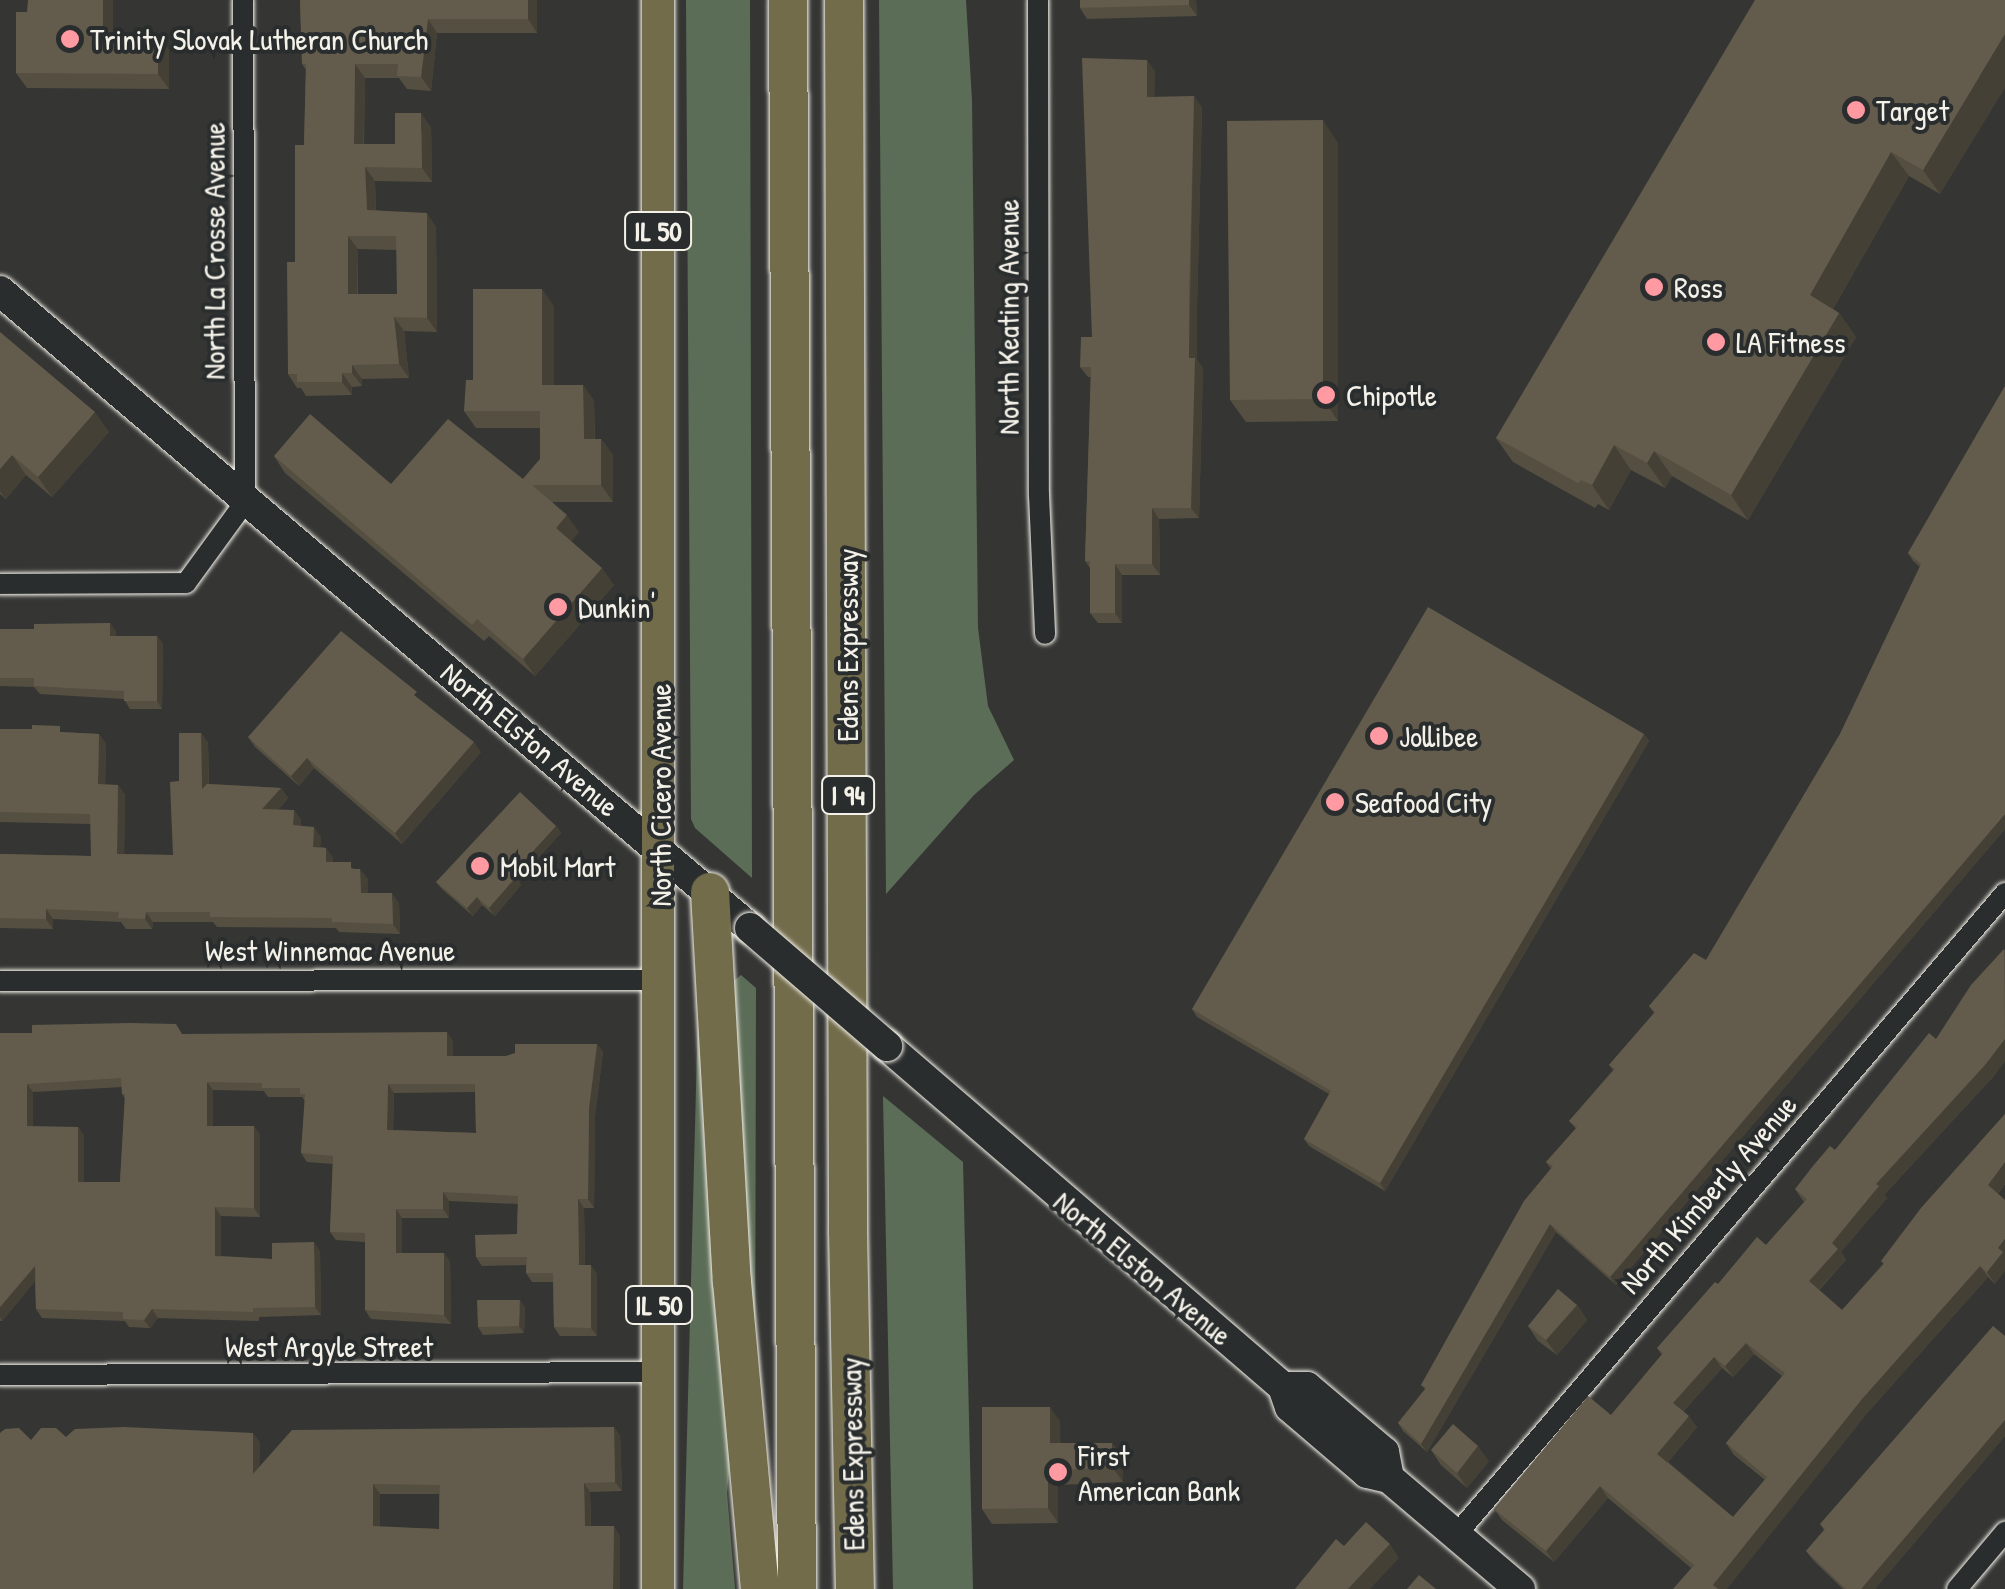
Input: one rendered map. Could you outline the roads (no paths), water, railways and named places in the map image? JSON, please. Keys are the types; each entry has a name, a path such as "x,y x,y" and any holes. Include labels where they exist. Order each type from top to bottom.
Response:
{"highway":[{"name":"Edens Expressway","path":"788,0 797,1589"},
{"name":"Edens Expressway","path":"844,0 848,1230 855,1589"},
{"path":"710,892 732,1282 760,1589"}],"main road":[{"name":"North Cicero Avenue","path":"658,0 658,1589"},
{"name":"North Elston Avenue","path":"0,291 245,502 660,847 1282,1387 1290,1407 1302,1418 1367,1473 1389,1478 1520,1589"}],"street":[{"name":"North La Crosse Avenue","path":"242,0 245,502"},
{"name":"North Keating Avenue","path":"1038,0 1039,495 1045,634"},
{"path":"0,584 186,583 245,502"},
{"name":"North Kimberly Avenue","path":"1456,1535 2005,892"},
{"name":"West Winnemac Avenue","path":"0,980 660,980"},
{"name":"West Argyle Street","path":"0,1375 658,1372"},
{"path":"1957,1589 2005,1532"}],"place":[{"name":"Trinity Slovak Lutheran Church","path":"70,39"},
{"name":"Target","path":"1856,110"},
{"name":"Ross","path":"1654,287"},
{"name":"LA Fitness","path":"1716,342"},
{"name":"Chipotle","path":"1326,395"},
{"name":"Dunkin'","path":"558,607"},
{"name":"Jollibee","path":"1379,736"},
{"name":"Seafood City","path":"1335,802"},
{"name":"Mobil Mart","path":"480,866"},
{"name":"First American Bank","path":"1058,1472"}]}
